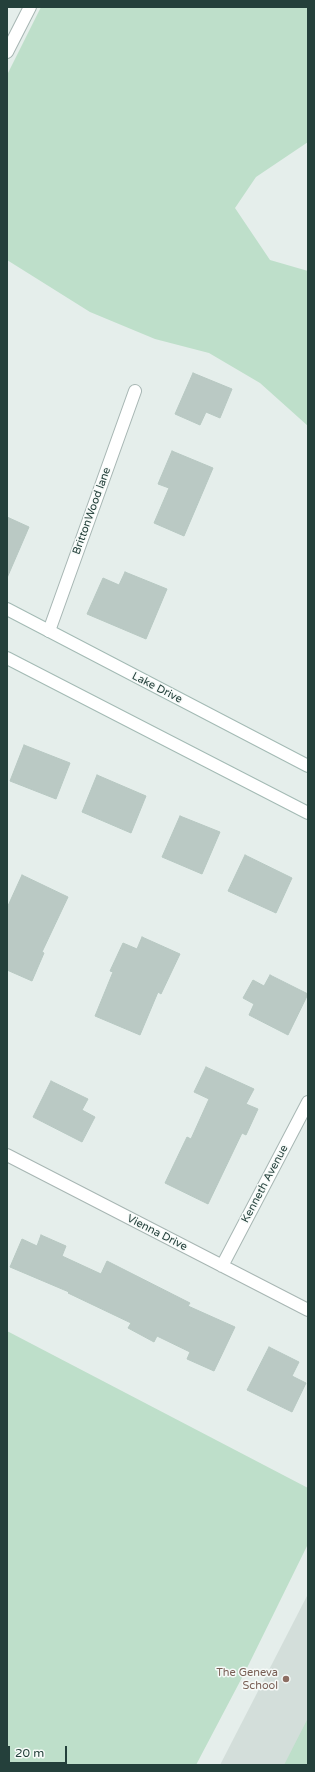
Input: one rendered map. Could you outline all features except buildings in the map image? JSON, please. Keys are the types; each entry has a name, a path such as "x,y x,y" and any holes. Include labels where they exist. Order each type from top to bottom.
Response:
{"street":[{"path":"7,52 30,7"},
{"name":"BrittonWood lane","path":"49,631 135,391"},
{"name":"Lake Drive","path":"7,609 308,766"},
{"path":"7,658 308,813"},
{"name":"Kenneth Avenue","path":"222,1266 308,1102"},
{"name":"Vienna Drive","path":"7,1155 308,1310"}],"shaded area":[{"name":"The Geneva School","path":"308,1594 308,1765 220,1765"}],"green space":[{"path":"41,7 308,7 308,142 256,177 235,208 270,260 308,271 308,426 260,383 209,353 155,339 90,312 7,260 7,75"},
{"path":"7,1331 308,1488 308,1544 246,1670 196,1765 7,1765"},
{"path":"308,1718 308,1765 284,1765"}],"place":[{"name":"The Geneva School","path":"286,1679"}]}
